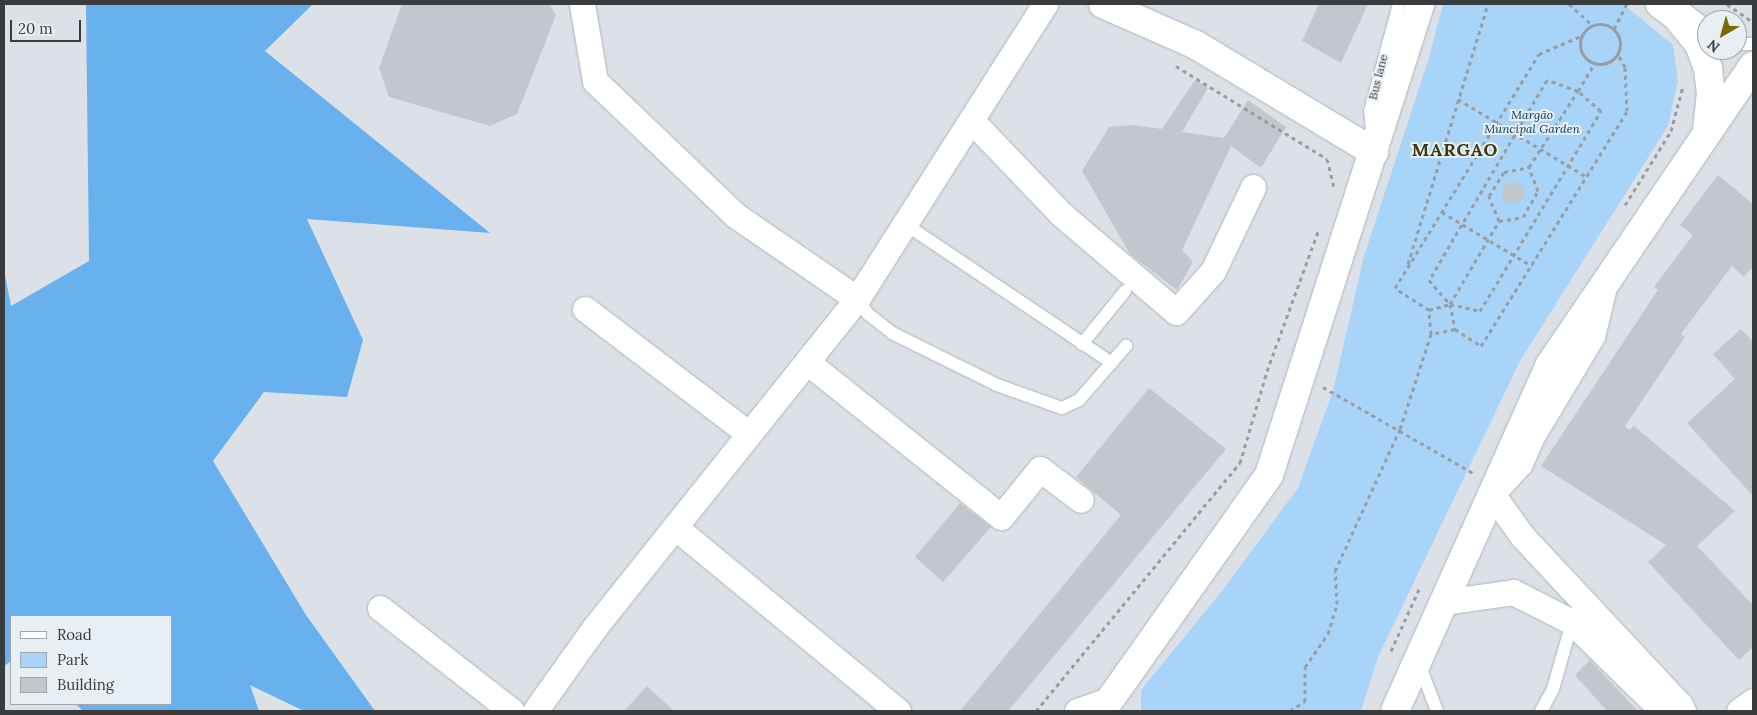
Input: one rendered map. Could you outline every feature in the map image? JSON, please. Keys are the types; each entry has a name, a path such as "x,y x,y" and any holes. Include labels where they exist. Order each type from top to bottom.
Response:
{"main road":[{"path":"1103,4 1196,46 1374,152"},
{"path":"1108,708 1269,475 1302,379 1420,4"},
{"path":"1660,4 1676,16 1699,44 1708,69 1711,93 1708,129"},
{"path":"1396,711 1549,366 1708,129 1753,66"}],"street":[{"path":"582,4 595,81 735,215 857,299"},
{"path":"535,711 596,627 857,299 1045,4"},
{"path":"971,120 1061,214 1176,312 1213,271 1253,187"},
{"path":"585,309 749,434"},
{"path":"807,362 1001,517 1040,469 1080,500"},
{"path":"1492,494 1576,611 1663,711"},
{"path":"675,527 898,711"},
{"path":"1444,602 1513,592 1576,611 1680,704 1683,711"},
{"path":"380,608 512,711"},
{"path":"1739,711 1753,702"},
{"path":"1077,711 1108,708"}],"lane":[{"name":"Bus lane","path":"1374,152 1370,111 1399,4"},
{"path":"1678,4 1697,18"},
{"path":"905,224 1112,363"},
{"path":"1082,344 1125,291"},
{"path":"857,299 868,314 900,338 997,385 1062,408 1079,400 1126,346"},
{"path":"1541,711 1554,689 1576,611"},
{"path":"1418,662 1437,711"}],"path":[{"path":"1406,270 1488,4"},
{"path":"1569,4 1592,25"},
{"path":"1614,29 1627,4"},
{"path":"1727,4 1753,22"},
{"path":"1455,329 1450,304 1429,280 1547,80 1578,91 1601,111 1480,311 1450,304 1428,310 1395,288 1539,54 1581,36 1592,25 1604,24 1614,29 1621,41 1618,54 1608,63 1595,63 1584,56 1581,36"},
{"path":"1431,334 1455,329 1481,346 1628,111 1625,67 1618,54"},
{"path":"1171,63 1327,160 1334,188"},
{"path":"1499,221 1489,196 1504,172 1529,166 1595,63"},
{"path":"1458,99 1498,121 1540,150 1587,177"},
{"path":"1450,304 1499,221 1523,217 1538,191 1529,166"},
{"path":"1330,197 1337,180"},
{"path":"1442,212 1532,266"},
{"path":"1036,711 1240,463 1267,371 1320,225"},
{"path":"1290,711 1305,701 1305,667 1328,634 1337,604 1335,571 1400,429 1431,334 1428,310"},
{"path":"1267,371 1302,379 1333,390 1470,469 1492,494"},
{"path":"1256,711 1268,711"}],"green space":[{"name":"Margão Muncipal Garden","path":"1443,4 1623,4 1673,45 1678,80 1668,126 1520,361 1378,657 1361,711 1141,711 1141,690 1222,591 1298,488 1333,391 1364,256 1429,58"}],"shaded area":[{"path":"86,4 313,4 265,51 490,233 307,219 363,340 347,397 264,392 213,461 306,615 375,711 304,711 250,685 259,711 83,711 77,705 172,705 172,615 10,615 10,662 4,666 4,270 11,306 89,261"}],"building":[{"path":"402,4 549,4 556,15 517,114 490,126 389,97 379,68"},
{"path":"1319,4 1368,4 1341,63 1302,41"},
{"path":"1195,80 1208,88 1182,132 1224,138 1248,100 1286,127 1261,168 1231,146 1182,250 1193,262 1177,290 1130,254 1082,171 1109,127 1132,125 1162,129"},
{"path":"1718,175 1753,204 1753,266 1744,277 1732,266 1681,334 1685,337 1625,426 1629,430 1634,426 1735,511 1697,546 1753,605 1753,647 1739,660 1648,562 1666,545 1541,466 1658,290 1654,287 1693,235 1680,225"},
{"path":"1513,182 1521,185 1524,193 1521,201 1513,204 1505,201 1502,193 1505,185"},
{"path":"1741,329 1753,342 1753,496 1687,423 1735,379 1713,354"},
{"path":"1149,388 1226,449 1008,711 960,711 1121,515 1076,477"},
{"path":"960,503 991,527 943,582 915,557"},
{"path":"1590,660 1638,711 1607,711 1575,675"},
{"path":"647,686 674,711 624,711"}],"district":[{"name":"MARGAO","path":"1455,150"}]}
